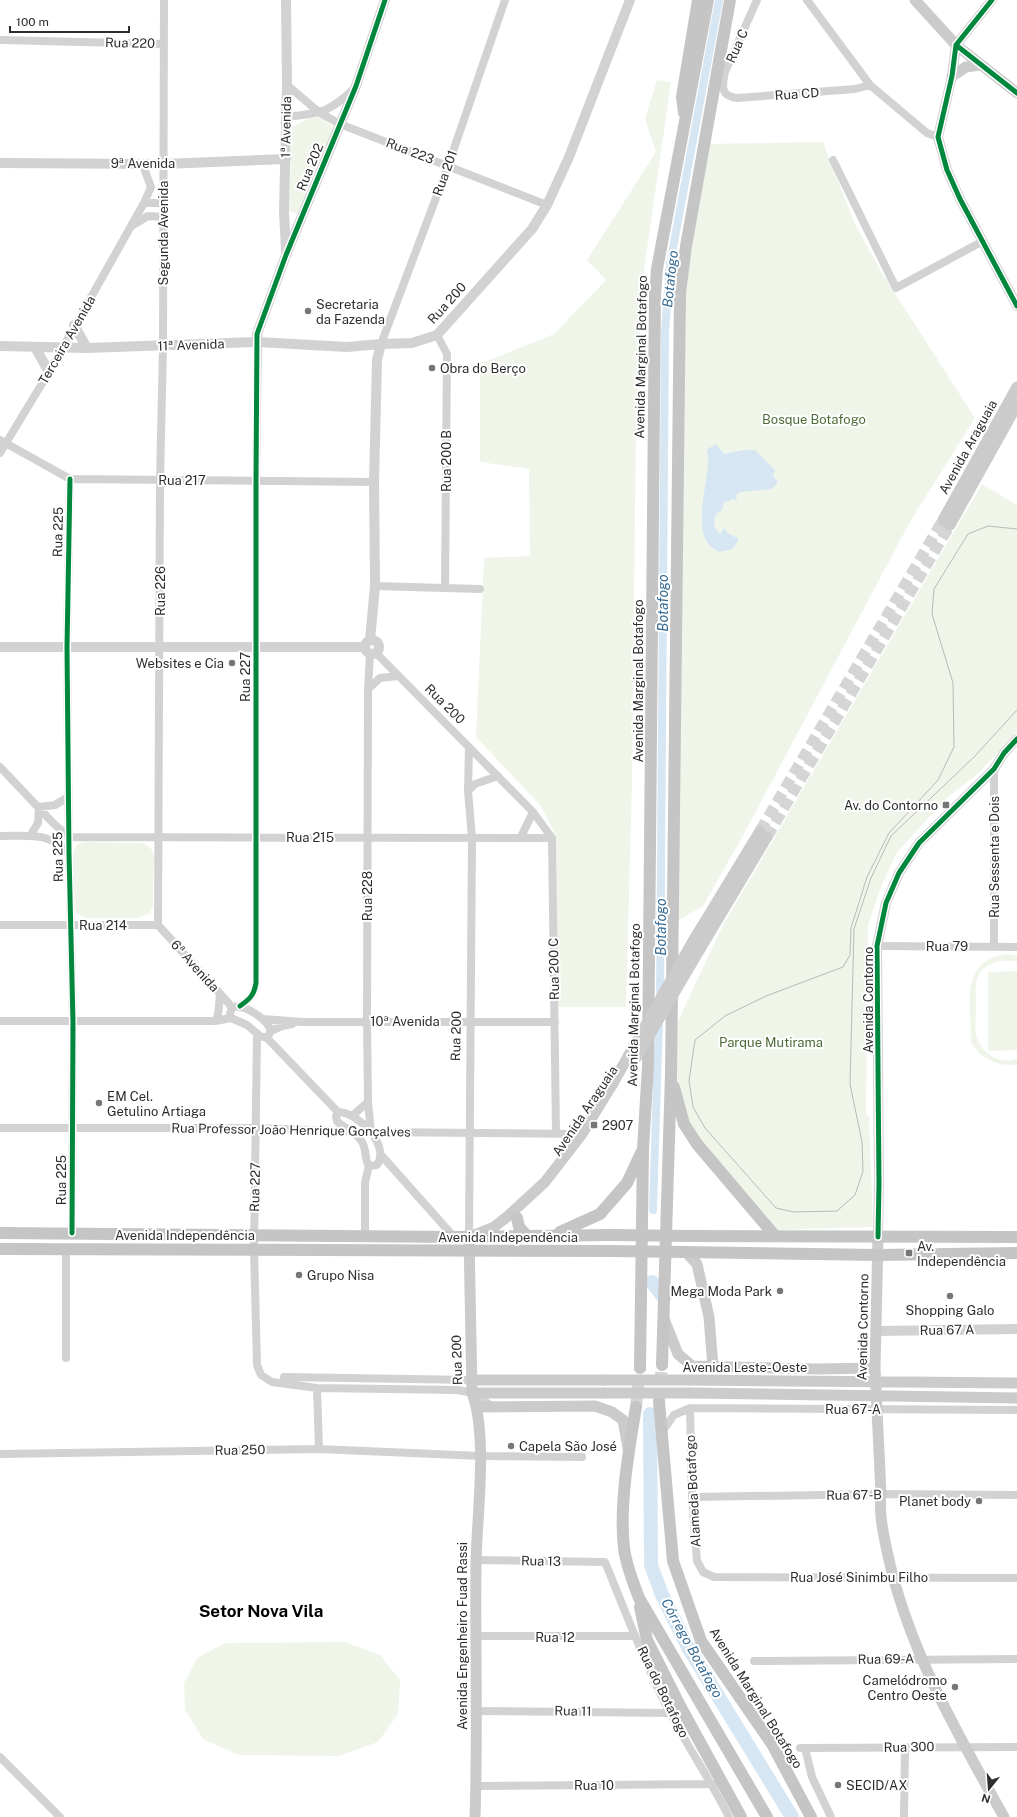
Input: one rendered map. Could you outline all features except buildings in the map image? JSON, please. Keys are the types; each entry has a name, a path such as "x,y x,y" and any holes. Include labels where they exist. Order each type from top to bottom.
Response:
{"main road":[{"path":"686,124 682,97 698,0"},
{"name":"Avenida Marginal Botafogo","path":"640,1368 643,1149 648,1066 655,294 657,269 686,124 708,0"},
{"path":"662,1365 671,1074 680,294 686,246 730,0"},
{"path":"915,0 956,45 979,65 1017,93"},
{"path":"952,76 966,66 979,65"},
{"name":"Avenida Araguaia","path":"1017,387 946,523 1017,405"},
{"name":"Avenida Araguaia","path":"468,1251 516,1218 552,1183 572,1158 615,1087 696,945 764,834"},
{"path":"671,1074 684,1124 697,1144 775,1236"},
{"name":"Avenida Araguaia","path":"469,1237 494,1227 545,1182 582,1134 615,1087"},
{"path":"555,1235 600,1214 627,1183 643,1149"},
{"path":"516,1218 519,1227 526,1235"},
{"name":"Avenida Independência","path":"0,1233 254,1234 454,1237 612,1235 1017,1237"},
{"name":"Rua 200","path":"469,1237 468,1251 472,1393 478,1407 480,1456"},
{"name":"Avenida Contorno","path":"878,1237 875,1368 878,1409 879,1513 893,1577 921,1659 965,1746 1004,1817"},
{"name":"Avenida Independência","path":"0,1249 612,1251 878,1255 1017,1253"},
{"path":"684,1252 697,1264 699,1271 709,1317 713,1367"},
{"path":"664,1318 678,1354 692,1366 818,1369 875,1368"},
{"path":"818,1369 839,1381"},
{"name":"Avenida Leste-Oeste","path":"472,1380 1017,1383"},
{"name":"Avenida Leste-Oeste","path":"472,1393 691,1393 1017,1398"},
{"name":"Avenida Marginal Botafogo","path":"659,1402 673,1561 701,1641 772,1744 811,1817"},
{"path":"478,1407 595,1406 612,1412 623,1420 629,1458"},
{"path":"636,1407 629,1458 623,1532 629,1573 639,1598 767,1817"},
{"name":"Avenida Engenheiro Fuad Rassi","path":"475,1817 476,1560 480,1456"},
{"path":"639,1598 647,1640 679,1704 741,1817"}],"street":[{"name":"Segunda Avenida","path":"163,346 164,0"},
{"name":"1ª Avenida","path":"286,0 287,85 284,211 286,255"},
{"name":"Rua 202","path":"258,342 258,334 286,255 356,86 385,0"},
{"name":"Rua 201","path":"381,344 448,166 505,0"},
{"name":"Rua 200","path":"381,344 412,343 438,335 532,229 547,205 569,157 630,0"},
{"name":"Rua C","path":"725,93 723,85 726,72 758,0"},
{"path":"807,0 870,86 927,133 938,137"},
{"path":"992,0 956,45 952,76 938,137 947,170 960,199 1017,306"},
{"name":"Rua 220","path":"0,40 163,44"},
{"name":"Rua 223","path":"287,85 320,113 340,124 547,205"},
{"path":"286,117 320,113 339,103 356,86"},
{"name":"Rua CD","path":"725,93 730,97 737,98 855,89 870,86"},
{"name":"9ª Avenida","path":"0,163 164,164 286,159"},
{"path":"833,160 896,288 983,241"},
{"name":"Terceira Avenida","path":"0,453 3,442 49,372 74,325 144,203 151,187 142,164"},
{"path":"144,203 163,203"},
{"path":"284,211 288,215 301,219"},
{"name":"Terceira Avenida","path":"132,226 148,216 164,217"},
{"path":"74,325 87,348"},
{"name":"Rua 200 B","path":"438,335 447,354 445,588"},
{"name":"11ª Avenida","path":"0,346 87,348 258,342 347,347 381,344"},
{"name":"Rua 227","path":"236,1006 250,999 254,993 256,983 256,480 258,342"},
{"path":"0,647 370,648 375,586 374,482 376,360 381,344"},
{"name":"Rua 226","path":"158,925 160,480 163,346"},
{"path":"35,347 49,372"},
{"name":"Rua 217","path":"3,442 70,479 374,482"},
{"name":"Rua 225","path":"70,479 67,646 68,797 73,1022 72,1233"},
{"path":"375,586 480,589"},
{"name":"Rua 200","path":"370,648 469,747 468,791 472,838 469,1237"},
{"name":"Rua 228","path":"370,648 368,689 367,1021 368,1102 371,1132"},
{"path":"368,689 380,678 398,676"},
{"name":"Avenida Contorno","path":"878,1237 880,1184 877,946 886,903 906,861 919,843 994,768 1015,743"},
{"path":"469,747 533,812 552,838"},
{"path":"0,767 53,823 69,836"},
{"name":"Rua Sessenta e Dois","path":"994,768 994,946"},
{"path":"468,791 475,784 498,776"},
{"path":"39,807 55,805 68,797"},
{"path":"30,836 38,823 39,807"},
{"path":"521,837 533,812"},
{"path":"0,836 47,837 55,841 69,854"},
{"name":"Rua 215","path":"69,836 552,838"},
{"path":"148,836 159,849"},
{"name":"Rua 200 C","path":"552,838 556,1022 556,1133"},
{"path":"71,912 82,924"},
{"name":"Rua 214","path":"0,925 158,925"},
{"name":"6ª Avenida","path":"158,925 220,995 236,1006 263,1019 269,1035 338,1112 336,1116 337,1121 363,1143 366,1154 366,1162 369,1166"},
{"name":"Rua 79","path":"877,946 1017,946"},
{"path":"215,1021 218,1015 220,995"},
{"path":"0,1021 215,1021 232,1018 230,1014 236,1006"},
{"name":"6ª Avenida","path":"232,1018 247,1025 257,1034 269,1035"},
{"name":"10ª Avenida","path":"263,1019 303,1022 556,1022"},
{"name":"10ª Avenida","path":"269,1035 282,1026 303,1022"},
{"name":"Rua 227","path":"257,1034 254,1234 257,1365 261,1375 272,1382 317,1388"},
{"path":"352,1116 368,1102"},
{"path":"338,1112 344,1112 352,1116 371,1132 380,1148 382,1156 454,1237"},
{"name":"Rua Professor João Henrique Gonçalves","path":"0,1128 256,1128 371,1132 582,1134"},
{"path":"365,1236 365,1182 369,1166 377,1165 382,1156"},
{"path":"66,1249 66,1358"},
{"name":"Rua 67 A","path":"877,1331 1014,1329"},
{"path":"284,1377 472,1380"},
{"path":"319,1449 317,1388 458,1390 472,1393 492,1406"},
{"path":"908,1397 908,1408"},
{"path":"662,1432 674,1415 690,1408"},
{"name":"Rua 67-A","path":"690,1408 908,1408 1017,1410"},
{"name":"Alameda Botafogo","path":"690,1408 692,1497 697,1561 703,1572"},
{"name":"Rua 250","path":"0,1454 319,1449 480,1456 582,1458"},
{"name":"Rua 67-B","path":"692,1497 880,1494 1017,1495"},
{"name":"Rua 13","path":"476,1560 605,1562"},
{"name":"Rua do Botafogo","path":"605,1562 635,1636 670,1713 713,1784 729,1817"},
{"name":"Rua José Sinimbu Filho","path":"703,1572 714,1578 1017,1578"},
{"name":"Rua 12","path":"475,1636 635,1636"},
{"name":"Rua 69-A","path":"754,1661 1017,1659"},
{"name":"Rua 11","path":"476,1711 670,1713"},
{"name":"Rua 300","path":"831,1817 812,1777 802,1748 906,1748 965,1746 1017,1747"},
{"path":"904,1817 906,1748"},
{"path":"0,1757 60,1817"},
{"name":"Rua 10","path":"476,1786 713,1784"}],"green space":[{"path":"657,80 671,82 642,284 636,421 632,783 626,1007 558,1007 556,836 540,805 476,737 484,558 530,556 529,469 480,462 480,364 554,334 606,280 587,260 656,152 645,119"},
{"path":"318,117 335,128 300,215 289,211 292,127 309,118"},
{"name":"Bosque Botafogo","path":"823,142 854,222 882,273 975,418 911,520 745,832 703,906 671,925 669,695 684,310 688,260 708,144"},
{"name":"Parque Mutirama","path":"982,484 1017,505 1017,731 979,773 948,797 897,852 881,887 868,925 866,1115 869,1116 873,1227 773,1230 684,1124 671,1074 678,1021 723,925"},
{"path":"84,842 141,843 150,847 154,856 153,906 150,913 137,918 88,918 75,912 73,854 77,846"},
{"path":"1007,954 1017,956 1017,962 1004,961 991,964 981,972 978,977 976,984 975,1024 977,1039 988,1054 1005,1061 1017,1059 1017,1065 990,1061 975,1048 971,1042 970,1000 971,987 975,975 981,965 992,958"},
{"path":"1017,971 1017,1050 988,1051 988,972"},
{"path":"345,1642 380,1655 400,1680 398,1714 378,1742 339,1756 239,1755 203,1739 185,1710 184,1683 197,1658 225,1643"}],"water":[{"path":"716,444 724,454 744,450 755,450 775,470 773,476 778,482 772,489 740,492 736,495 737,500 732,499 724,503 722,510 716,514 714,522 715,527 720,534 724,528 729,534 739,539 733,549 719,552 710,546 706,540 702,518 708,464 708,455 706,450"}],"waterway":[{"name":"Botafogo","path":"660,998 665,332 670,264 719,0"},
{"name":"Botafogo","path":"653,1210 659,1020"},
{"path":"652,1282 664,1298"},
{"name":"Córrego Botafogo","path":"650,1414 651,1565 662,1595 688,1647 792,1817"}],"tunnel":[{"path":"760,831 943,520"},
{"path":"767,837 950,525"},
{"path":"659,1402 662,1365"},
{"path":"636,1407 640,1368"}],"tram line":[{"path":"1017,529 988,526 968,534 934,589 932,614 953,683 954,747 938,780 889,833 867,877 851,928 850,955 843,967 766,996 725,1016 695,1040 689,1081 693,1107 705,1128 776,1208 794,1212 837,1211 855,1195 863,1171 862,1142 850,1084 854,929 871,878 891,836 975,756 1017,710"}],"cycle path":[{"path":"240,1006 251,996 256,983 257,334 286,255 356,86 385,0"},
{"path":"956,45 992,0"},
{"path":"956,45 952,76 938,137 947,170 960,199 1017,306"},
{"path":"956,45 1017,93"},
{"path":"70,479 67,647 69,854 73,1022 72,1233"},
{"path":"878,1237 877,946 886,903 899,873 919,843 994,769 1004,753 1017,739"}],"place":[{"name":"Secretaria da Fazenda","path":"308,311"},
{"name":"Obra do Berço","path":"432,368"},
{"name":"Websites e Cia","path":"232,663"},
{"name":"Av. do Contorno","path":"946,805"},
{"name":"EM Cel. Getulino Artiaga","path":"99,1103"},
{"name":"2907","path":"594,1125"},
{"name":"Av. Independência","path":"909,1253"},
{"name":"Grupo Nisa","path":"299,1275"},
{"name":"Mega Moda Park","path":"780,1291"},
{"name":"Shopping Galo","path":"950,1296"},
{"name":"Capela São José","path":"511,1446"},
{"name":"Planet body","path":"979,1501"},
{"name":"Camelódromo Centro Oeste","path":"955,1687"},
{"name":"SECID/AX","path":"838,1785"}],"district":[{"name":"Setor Nova Vila","path":"261,1611"}]}
